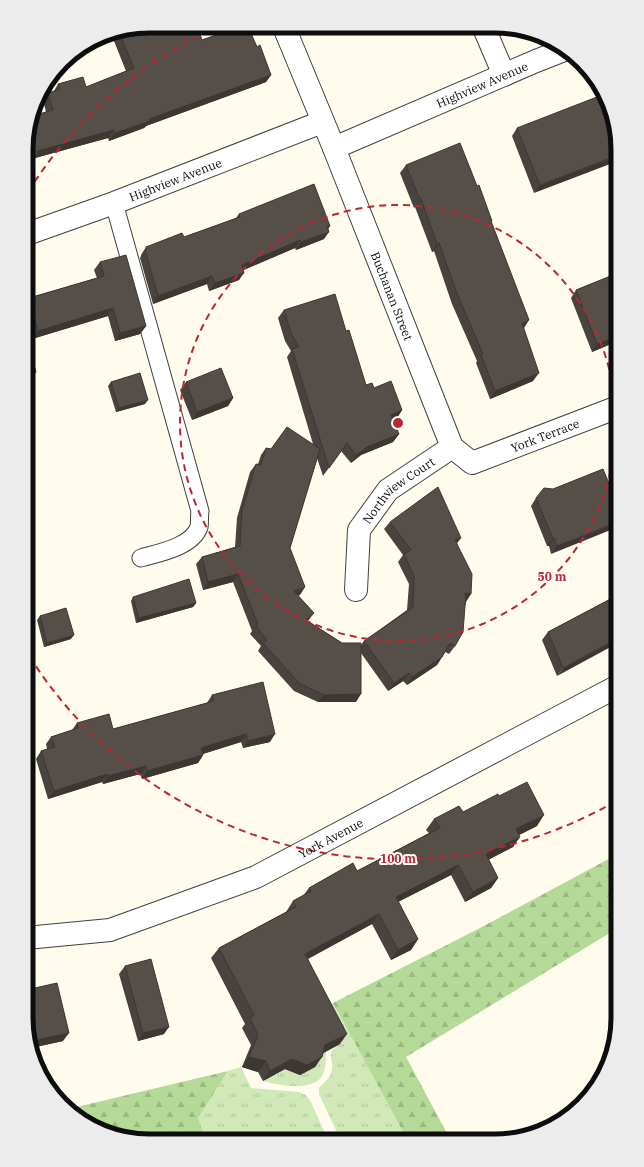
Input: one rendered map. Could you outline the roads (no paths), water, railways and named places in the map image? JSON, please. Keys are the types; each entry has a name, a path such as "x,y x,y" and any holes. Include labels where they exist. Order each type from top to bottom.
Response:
{"street":[{"name":"Buchanan Street","path":"286,33 334,148 452,447 472,463"},
{"path":"486,33 504,75"},
{"name":"Highview Avenue","path":"334,148 560,52"},
{"name":"Highview Avenue","path":"33,232 114,203 322,122"},
{"name":"York Terrace","path":"472,463 611,410"},
{"name":"Northview Court","path":"356,590 359,530 388,490 452,447"},
{"name":"York Avenue","path":"33,937 110,930 256,877 611,690"}],"lane":[{"path":"114,203 200,512 199,527 193,537 175,548 140,558"}]}
